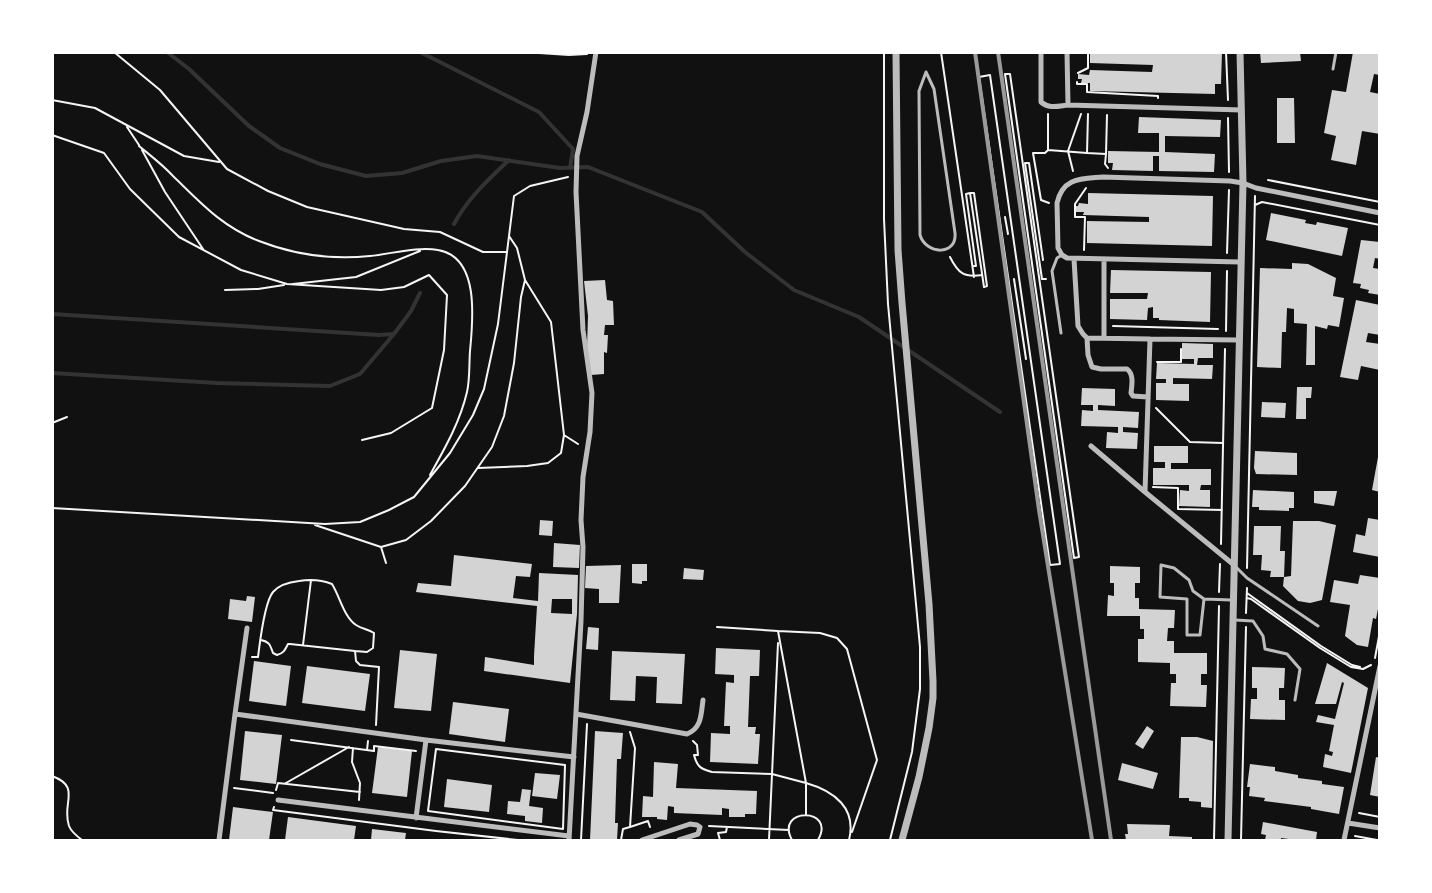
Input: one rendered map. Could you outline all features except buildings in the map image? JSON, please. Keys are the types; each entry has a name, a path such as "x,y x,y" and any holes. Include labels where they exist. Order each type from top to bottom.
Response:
{"street":[{"path":"896,52 898,250 929,604 933,681 929,728 902,840"},
{"path":"1041,52 1041,102 1047,106 1242,110"},
{"path":"1067,52 1068,105"},
{"path":"1228,840 1243,183 1240,52"},
{"path":"277,797 569,838 581,621 583,477 590,432 591,393 583,330 576,192 577,156 587,112 596,53"},
{"path":"1240,262 1067,258 1058,248 1057,207 1061,192 1065,186 1075,180 1103,177 1230,181 1380,213"},
{"path":"1074,259 1078,326 1088,338 1239,340"},
{"path":"1104,259 1104,338"},
{"path":"1088,338 1088,356 1092,367 1128,369 1132,375 1131,393 1133,396 1148,397"},
{"path":"1145,492 1150,339"},
{"path":"1091,446 1234,565"},
{"path":"219,840 247,628"},
{"path":"1344,840 1373,701 1377,665"},
{"path":"576,714 687,734 700,724 703,700"},
{"path":"1373,701 1380,703"},
{"path":"235,714 574,757"},
{"path":"416,818 426,740"},
{"path":"1348,823 1380,828"},
{"path":"642,840 690,824 700,827 698,834 679,840"}],"lane":[{"path":"1333,69 1336,52"},
{"path":"926,72 934,89 956,233 956,240 946,249 936,250 927,247 920,235 919,91 926,72"},
{"path":"1061,333 1052,270 1057,258 1062,255"},
{"path":"1187,599 1160,597 1161,565 1174,568 1189,580 1193,591 1204,599 1233,600"},
{"path":"1234,565 1247,579 1318,626"},
{"path":"1193,591 1187,599 1186,636 1200,635 1204,599"},
{"path":"1233,620 1253,621 1263,636 1265,649 1287,654 1300,669 1295,700"}],"path":[{"path":"114,52 160,90 227,169 268,191 307,207 404,229 440,232 483,252 507,252"},
{"path":"524,52 569,55 596,53"},
{"path":"884,52 884,219 888,304 919,635 920,689 912,752 890,840"},
{"path":"941,52 974,277"},
{"path":"1088,52 1088,68 1078,72 1077,84 1087,84 1087,92 1158,96 1158,101"},
{"path":"1214,840 1230,181 1226,52"},
{"path":"1035,162 1025,163 1042,279 1079,556 1074,558 1005,74 1010,74 1042,279"},
{"path":"990,75 1010,216 1060,564 1050,565 979,76 990,75"},
{"path":"52,100 95,108 184,156 221,162"},
{"path":"1047,106 1048,150"},
{"path":"1075,180 1068,151 1080,114 1088,114 1087,153"},
{"path":"1057,207 1041,200 1033,153 1045,153 1048,150 1106,154 1107,115"},
{"path":"126,124 165,192 204,251"},
{"path":"52,135 104,153 130,189 179,237 241,270 287,284 381,290 404,287 429,275 447,296 444,350 432,408 391,432 362,440"},
{"path":"139,146 172,174 203,206 235,229 258,241 305,255 333,257 437,249 450,253 465,268 471,291 473,313 467,391 451,438 427,480"},
{"path":"1029,163 1043,260"},
{"path":"1229,171 1243,173"},
{"path":"52,508 325,524 360,522 414,497 450,453 473,415 484,389 498,324 514,196 530,186 577,175"},
{"path":"1268,180 1380,202"},
{"path":"1084,250 1085,217 1075,217 1075,204 1086,187"},
{"path":"970,193 966,194 976,266 972,266"},
{"path":"970,193 974,193 988,286 984,287 982,275 970,193"},
{"path":"1241,840 1255,204 1262,202 1380,225"},
{"path":"1000,218 1010,216"},
{"path":"1005,217 1008,234"},
{"path":"478,468 548,463 561,453 564,435 551,321 525,280 517,248 509,236"},
{"path":"225,291 356,278 424,249"},
{"path":"946,249 959,272 974,277 982,275"},
{"path":"1014,279 1026,359"},
{"path":"312,524 381,548 406,540 431,522 465,486 492,447 504,416 525,280"},
{"path":"1108,326 1226,330"},
{"path":"1155,362 1181,362 1181,342"},
{"path":"1020,360 1030,359"},
{"path":"1154,417 1154,406 1190,442 1223,443"},
{"path":"52,423 67,417"},
{"path":"564,435 587,449"},
{"path":"1152,487 1178,488 1178,509 1222,510"},
{"path":"381,548 386,563"},
{"path":"252,657 258,657 267,603 273,592 283,585 296,581 311,579 332,584 349,619 361,628 369,629 374,633 373,648 367,652 288,644 282,654 277,655 273,653 271,644 261,640"},
{"path":"303,645 311,579"},
{"path":"1247,592 1321,646 1352,665 1362,668 1377,665"},
{"path":"1247,598 1351,667 1363,669 1377,665"},
{"path":"717,627 820,633 837,638 847,649 878,760 849,840"},
{"path":"778,631 806,783 806,814"},
{"path":"769,840 779,637"},
{"path":"356,651 356,661 360,665 379,667 376,726"},
{"path":"580,840 588,722 585,716"},
{"path":"630,731 635,748 630,827"},
{"path":"687,734 697,745 698,754 694,755 696,763 703,769 712,772 772,774 829,791 845,809 850,822 851,834"},
{"path":"291,740 374,751 374,746 418,752"},
{"path":"285,784 349,747"},
{"path":"353,748 353,766 360,783 358,810"},
{"path":"428,811 435,750"},
{"path":"52,776 64,780 69,788 69,826 82,840"},
{"path":"234,788 277,797"},
{"path":"1363,813 1380,817"},
{"path":"792,840 789,830 792,821 806,814 815,818 821,827 818,840"},
{"path":"621,840 623,829 648,821 651,830"},
{"path":"700,827 789,830"},
{"path":"720,840 718,833 726,832 727,827"},
{"path":"1358,837 1377,840"}],"waterway":[{"path":"167,52 189,69 249,126 280,148 320,164 366,176 402,173 441,161 477,156 560,168 588,167 702,212 745,252 794,290 859,317 1000,412"},
{"path":"420,52 539,112 573,149 570,168"},
{"path":"454,224 472,198 509,160"},
{"path":"52,373 217,383 330,386 360,374 394,334 411,311 420,293"},
{"path":"52,314 379,335 393,334"}],"railway":[{"path":"975,52 1039,510 1092,840"},
{"path":"998,52 1111,840"}]}
